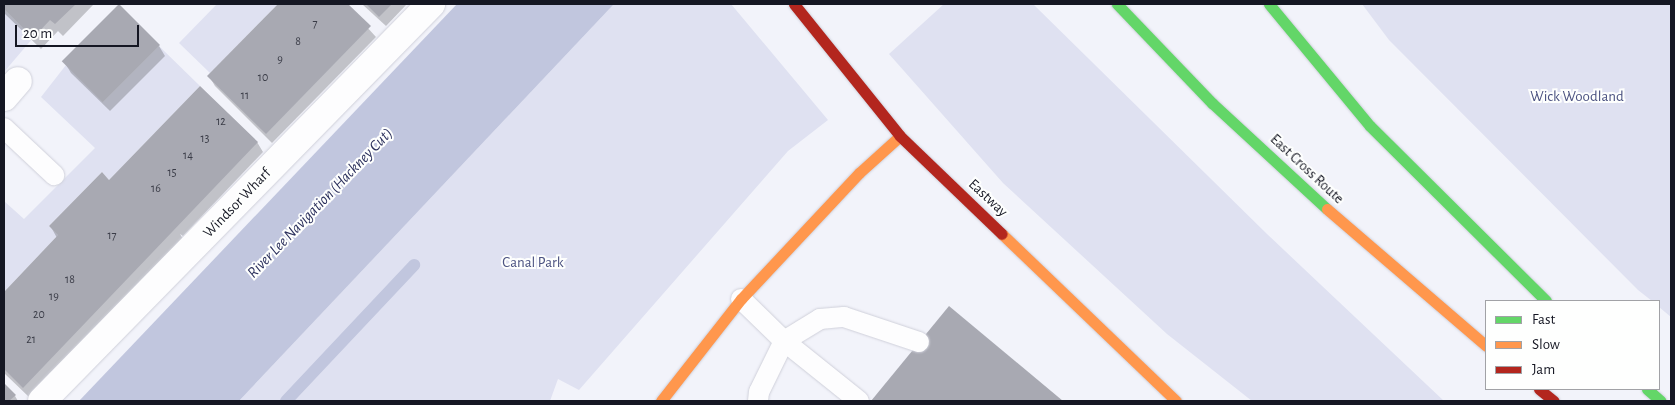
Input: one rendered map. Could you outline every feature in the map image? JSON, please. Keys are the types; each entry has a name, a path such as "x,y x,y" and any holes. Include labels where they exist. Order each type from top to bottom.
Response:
{"main road":[{"name":"Eastway","path":"794,4 900,136 1176,401"},
{"name":"East Cross Route","path":"1117,4 1212,103 1328,210 1485,345"},
{"path":"1269,4 1370,126 1545,300"},
{"path":"661,401 741,299 859,173 900,136"},
{"path":"1540,390 1554,401"},
{"path":"1647,390 1661,401"}],"street":[{"name":"Windsor Wharf","path":"42,401 431,4"}],"lane":[{"path":"4,128 54,175"},
{"path":"741,299 784,341 859,401"},
{"path":"758,401 759,392 784,341 820,319 844,317 919,342"}],"green space":[{"path":"217,4 278,4 210,73 179,43"},
{"name":"Canal Park","path":"614,4 731,4 828,120 788,151 579,390 558,379 550,401 239,401"},
{"path":"944,4 1033,4 1267,234 1444,401 1252,401 1167,334 1003,183 889,54"},
{"name":"Wick Woodland","path":"1362,4 1671,4 1671,317 1660,308 1660,300 1651,300 1638,290 1389,40"},
{"path":"4,9 33,38 4,72"},
{"path":"159,46 200,86 109,180 102,172 49,226 58,235 4,292 4,201 24,219 95,148 41,97 66,65 103,102"}],"water":[{"name":"River Lee Navigation (Hackney Cut)","path":"457,4 614,4 239,401 79,401"}],"building":[{"path":"4,4 76,4 55,24 50,20 33,38 4,9"},
{"path":"119,4 160,45 103,102 62,61"},
{"path":"278,4 348,4 371,26 266,134 207,76"},
{"path":"366,4 392,4 379,17"},
{"path":"200,86 258,142 23,388 4,369 4,292 58,235 49,226 102,172 109,180"},
{"path":"949,306 1063,401 871,401"},
{"path":"4,383 16,395 9,401 4,401"}],"waterway":[{"path":"286,401 414,265"}],"traffic: fast":[{"path":"1117,4 1212,103 1327,209"},
{"path":"1269,4 1370,126 1545,300"},
{"path":"1648,390 1661,401"}],"traffic: slow":[{"path":"661,401 741,299 859,173 900,136"},
{"path":"1327,209 1485,345"},
{"path":"1002,234 1176,401"}],"traffic: jam":[{"path":"794,4 900,136 1002,234"},
{"path":"1540,390 1554,401"}]}
